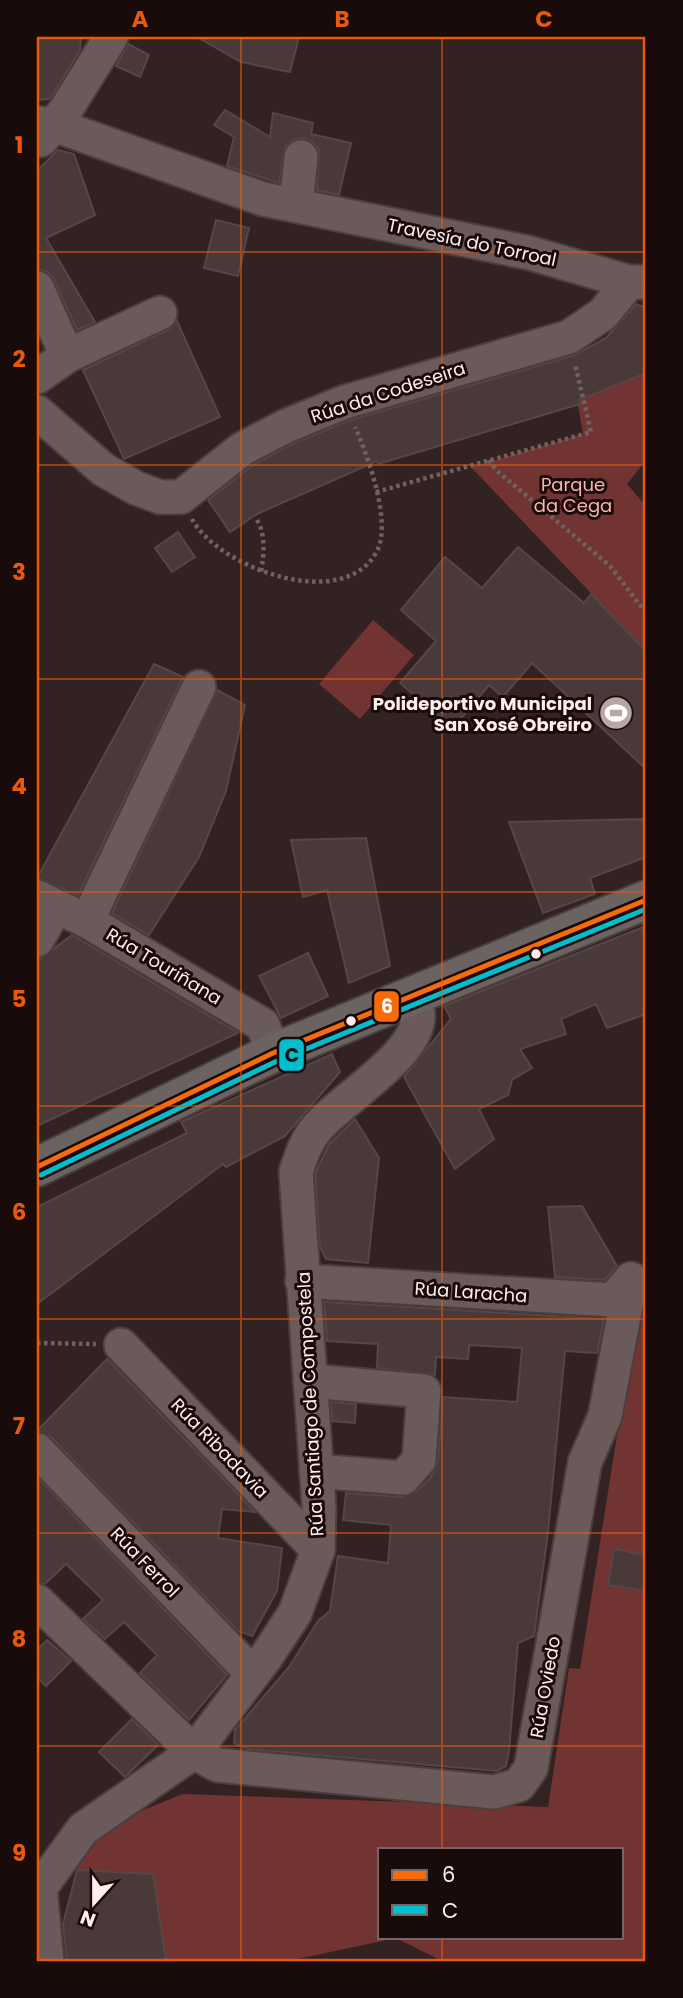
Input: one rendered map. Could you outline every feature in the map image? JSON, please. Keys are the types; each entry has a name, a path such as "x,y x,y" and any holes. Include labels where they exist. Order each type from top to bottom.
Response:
{"main road":[{"path":"37,1167 274,1053 646,900"}],"street":[{"path":"42,131 107,47 111,37"},
{"name":"Travesía do Torroal","path":"42,131 263,199 530,253 638,282"},
{"path":"296,205 301,158"},
{"name":"Rúa da Codeseira","path":"181,497 242,449 286,426 345,402 569,337 603,314 638,282"},
{"path":"37,288 67,356"},
{"path":"37,377 67,356 160,313"},
{"path":"39,420 104,470 136,488 160,497 181,497"},
{"path":"87,921 199,687"},
{"path":"37,940 47,902"},
{"name":"Rúa Touriñana","path":"47,902 87,921 263,1025 274,1053"},
{"name":"Rúa Santiago de Compostela","path":"47,1961 40,1888 83,1829 194,1752 295,1614 318,1550 316,1471 296,1172 302,1151 317,1128 399,1054 413,1034 418,1015 410,995"},
{"name":"Rúa Laracha","path":"302,1280 613,1300 638,1280"},
{"name":"Rúa Oviedo","path":"194,1752 217,1765 286,1772 494,1792 519,1784 531,1768 586,1462 605,1416 638,1280"},
{"name":"Rúa Ribadavia","path":"121,1345 318,1550"},
{"path":"310,1381 424,1391 419,1460 403,1478 316,1471"},
{"name":"Rúa Ferrol","path":"37,1450 252,1673"},
{"path":"37,1601 194,1752"}],"path":[{"path":"376,492 591,432 577,376"},
{"path":"181,497 198,529 215,547 236,562 261,572 312,581 344,578 359,570 377,551 382,534 376,492 358,434"},
{"path":"489,460 496,470 610,566 646,613"},
{"path":"257,520 262,529 264,554 261,572"},
{"path":"37,1343 121,1345"}],"green space":[{"name":"Parque da Cega","path":"643,374 646,376 646,460 627,484 646,506 646,651 471,467 583,434 577,400"},
{"path":"373,620 414,655 360,719 319,684"},
{"path":"639,1296 646,1297 646,1961 442,1961 396,1938 288,1961 166,1961 153,1874 74,1870 111,1823 183,1794 548,1807 569,1668 580,1669"}],"building":[{"path":"37,37 81,37 80,50 50,99 37,100"},
{"path":"197,37 299,37 290,72 241,62"},
{"path":"128,44 149,55 140,77 116,66"},
{"path":"225,110 270,137 273,113 313,123 311,134 351,143 339,195 317,190 319,150 313,142 304,138 293,140 285,146 279,183 227,166 234,137 214,125"},
{"path":"58,150 74,154 95,215 46,238 95,322 77,330 54,280 48,272 37,269 37,171"},
{"path":"216,220 249,228 238,276 204,268"},
{"path":"636,304 646,308 646,373 579,400 580,404 378,464 377,461 257,514 230,532 208,500 253,465 294,443 351,420 575,355 606,338"},
{"path":"177,321 220,417 124,459 83,370 168,330"},
{"path":"178,532 195,557 172,572 155,548"},
{"path":"518,547 584,603 591,594 646,651 646,769 532,663 503,697 489,685 453,728 400,683 436,641 401,610 445,557 482,588"},
{"path":"154,664 183,677 78,895 37,878"},
{"path":"217,690 245,705 226,791 199,857 149,935 112,913"},
{"path":"646,819 646,857 590,878 595,894 543,913 509,822"},
{"path":"366,838 390,966 349,983 327,890 303,897 291,840"},
{"path":"646,926 646,1014 607,1028 596,1004 561,1019 566,1034 520,1049 532,1068 512,1080 508,1095 479,1109 494,1139 455,1169 404,1077 451,1019 444,1006"},
{"path":"72,935 238,1033 37,1126 37,961"},
{"path":"308,953 328,996 281,1018 259,976"},
{"path":"332,1054 340,1072 285,1136 226,1167 223,1164 37,1304 37,1207 187,1133 181,1122"},
{"path":"355,1119 379,1158 368,1263 326,1259 320,1247 315,1174 329,1144"},
{"path":"582,1206 617,1266 605,1280 555,1277 548,1207"},
{"path":"324,1302 604,1319 597,1353 565,1351 548,1532 534,1636 518,1643 509,1751 506,1766 497,1771 248,1749 234,1743 235,1730 289,1667 318,1621 330,1611 338,1556 388,1563 391,1525 343,1520 346,1493 401,1497 417,1491 430,1478 438,1462 443,1397 517,1402 522,1348 469,1345 468,1359 436,1357 435,1375 377,1368 378,1344 327,1341"},
{"path":"107,1359 255,1512 222,1509 218,1538 282,1548 277,1591 252,1636 238,1631 51,1437 37,1431"},
{"path":"331,1402 356,1404 355,1423 332,1421"},
{"path":"37,1477 227,1675 189,1720 140,1673 157,1655 124,1622 105,1639 83,1619 103,1600 66,1564 45,1584 37,1582"},
{"path":"614,1549 646,1555 646,1591 608,1585"},
{"path":"47,1640 71,1661 46,1686 37,1677 37,1650"},
{"path":"132,1719 158,1745 125,1777 99,1752"},
{"path":"77,1870 153,1874 166,1961 67,1961 63,1924"}],"transit line":[{"name":"6","path":"37,1167 273,1053 646,900"},
{"name":"C","path":"41,1175 277,1061 646,909"}],"place":[{"name":"Polideportivo Municipal San Xosé Obreiro","path":"616,713"}]}
